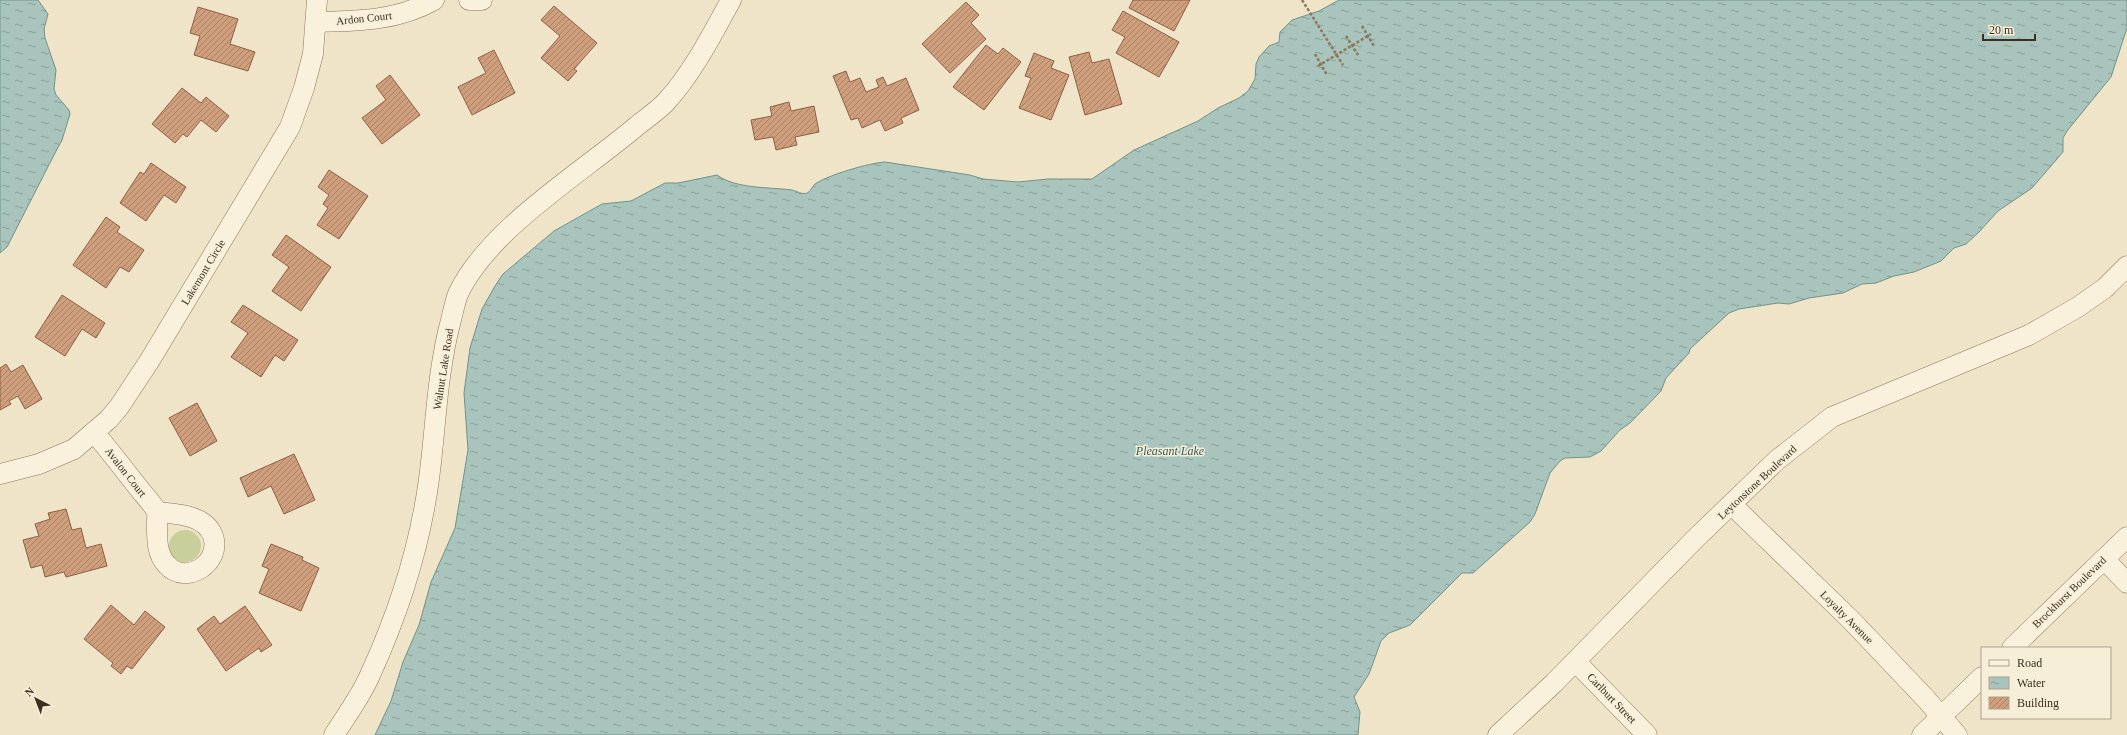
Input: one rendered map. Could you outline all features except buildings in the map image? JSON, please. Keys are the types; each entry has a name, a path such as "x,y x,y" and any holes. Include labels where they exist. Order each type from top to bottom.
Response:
{"street":[{"name":"Lakemont Circle","path":"0,474 39,464 74,449 119,408 150,360 290,127 304,88 313,54 317,0"},
{"name":"Ardon Court","path":"316,22 356,21 394,16 434,0"},
{"path":"469,0 482,0"},
{"name":"Walnut Lake Road","path":"334,735 370,677 393,619 419,539 429,479 436,402 445,341 458,295 481,258 509,230 554,191 612,147 665,103 694,64 731,0"},
{"name":"Leytonstone Boulevard","path":"1498,735 1576,662 1695,539 1777,460 1832,417 2029,335 2105,288 2127,266"},
{"name":"Avalon Court","path":"94,432 157,512"},
{"name":"Loyalty Avenue","path":"1732,505 1851,620 1958,735"},
{"name":"Brockhurst Boulevard","path":"2013,647 2127,537"},
{"path":"2104,559 2127,583"},
{"name":"Carlburt Street","path":"1576,662 1647,735"},
{"path":"1922,735 1981,678"}],"path":[{"path":"1302,0 1343,65"},
{"path":"1362,26 1370,35 1374,46"},
{"path":"1320,65 1370,35"},
{"path":"1346,36 1358,55"},
{"path":"1315,54 1327,75"}],"green space":[{"path":"182,530 188,530 198,537 201,546 200,552 194,559 188,562 182,562 172,555 169,549 169,543 176,533"}],"water":[{"path":"0,0 38,0 48,14 44,29 45,38 56,70 54,89 56,95 69,110 70,114 62,140 7,247 0,253"},
{"name":"Pleasant Lake","path":"1339,0 2127,0 2127,28 2111,77 2067,131 2063,138 2063,152 2032,188 1998,211 1966,244 1954,248 1941,261 1914,272 1894,276 1876,283 1862,284 1843,293 1809,298 1789,304 1778,303 1739,309 1729,313 1690,349 1689,353 1666,378 1661,391 1630,423 1620,430 1601,451 1590,457 1565,458 1560,461 1550,473 1535,514 1530,522 1473,573 1462,573 1410,625 1389,633 1381,641 1369,674 1354,697 1360,712 1358,735 375,735 391,701 403,662 419,625 431,582 455,528 468,450 464,393 470,348 482,309 503,274 554,231 602,204 631,201 665,183 678,183 717,175 725,180 743,185 792,190 804,194 808,192 815,184 839,173 885,162 970,175 983,179 1018,182 1048,179 1092,179 1134,150 1198,121 1218,108 1239,98 1248,91 1255,79 1256,64 1259,57 1269,46 1279,42 1280,32 1292,20 1319,11"}]}
